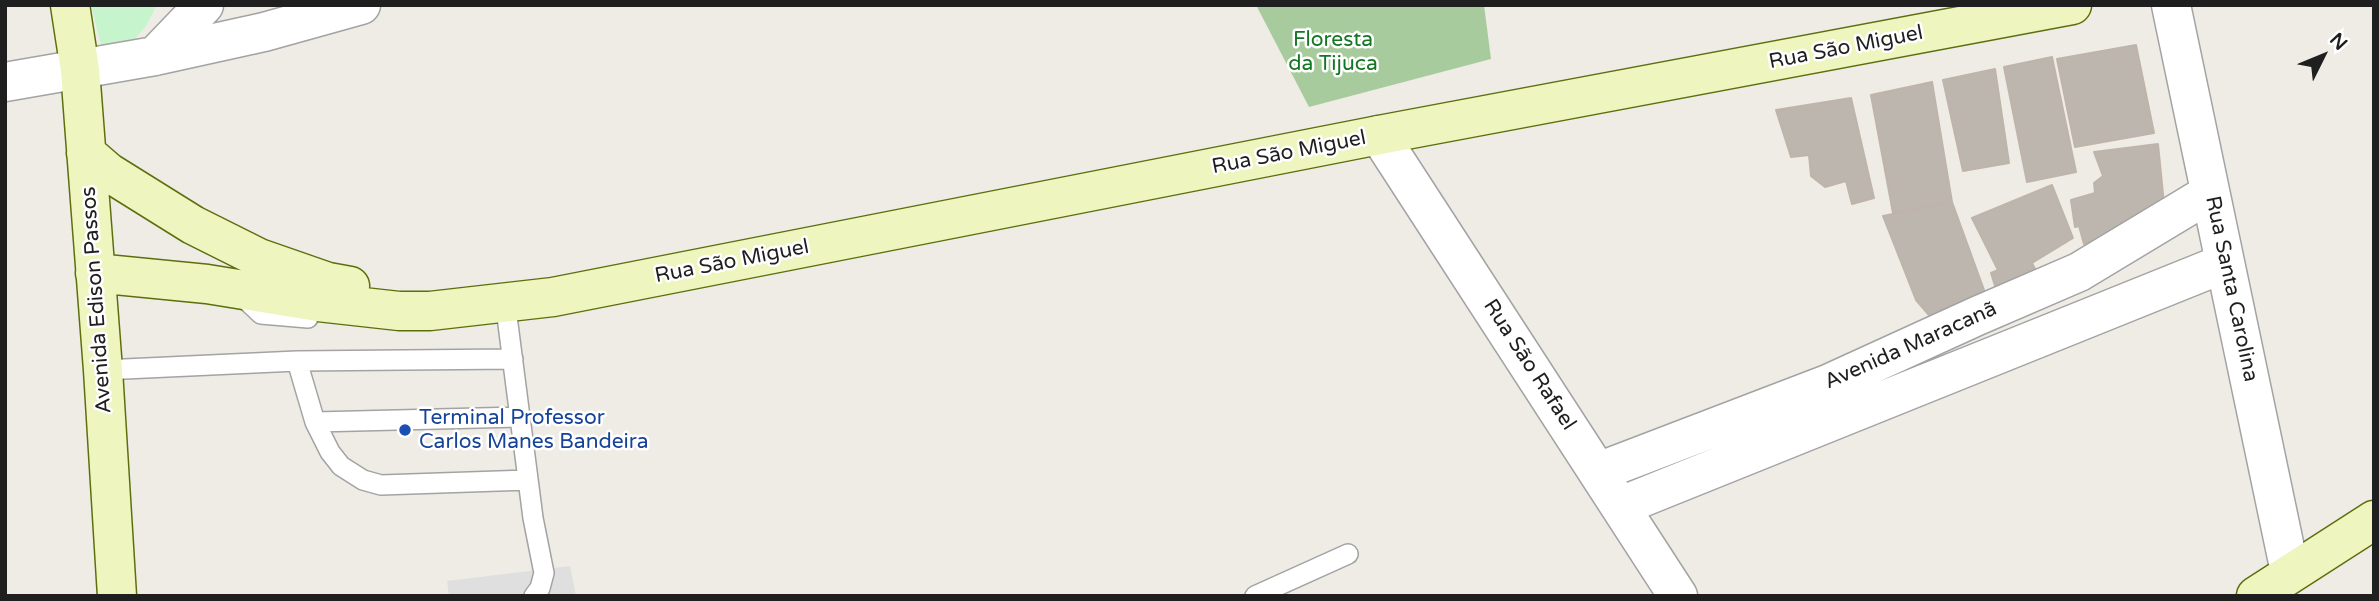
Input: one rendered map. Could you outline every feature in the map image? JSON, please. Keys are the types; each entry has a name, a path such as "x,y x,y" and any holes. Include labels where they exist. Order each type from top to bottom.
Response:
{"street":[{"name":"Avenida Edison Passos","path":"71,5 80,70 103,370 109,592"},
{"path":"5,82 155,56 264,32 361,5"},
{"name":"Rua São Miguel","path":"95,272 207,284 332,304 399,311 430,311 554,297 1379,135 2072,5"},
{"name":"Rua Santa Carolina","path":"2171,5 2290,572"},
{"path":"155,56 185,13"},
{"name":"Rua São Rafael","path":"1379,135 1678,596"},
{"name":"Rua São Miguel","path":"86,153 108,172 193,225 259,258 328,282 377,292 505,301"},
{"name":"Avenida Maracanã","path":"1598,472 1828,384 2080,272 2210,193"},
{"name":"Avenida Maracanã","path":"1620,506 2225,263"},
{"path":"2256,596 2374,520"}],"lane":[{"path":"505,301 528,480 544,573 540,588 534,596"},
{"path":"103,370 297,361 513,359"},
{"path":"297,361 316,422 330,452 341,466 363,480 381,485 528,480"},
{"path":"316,422 520,417"},
{"path":"1255,596 1348,555"}],"green space":[{"path":"91,5 157,5 146,26 133,41 105,61"},
{"name":"Floresta da Tijuca","path":"1256,5 1484,5 1491,59 1309,107"}],"shaded area":[{"path":"570,566 576,596 449,596 447,581"}],"building":[{"path":"2136,45 2154,133 2075,147 2057,59"},
{"path":"2052,57 2076,172 2027,182 2004,67"},
{"path":"1995,69 2009,163 1963,171 1943,80"},
{"path":"1932,82 1952,202 1893,213 1871,95"},
{"path":"1851,98 1874,198 1852,204 1846,181 1825,187 1811,176 1809,155 1791,157 1776,110"},
{"path":"2158,144 2165,214 2084,244 2079,226 2075,227 2071,200 2095,193 2094,183 2103,176 2094,152"},
{"path":"2052,185 2073,238 2032,263 2037,273 1996,289 1991,273 1998,270 1972,218"},
{"path":"1952,202 1988,301 1934,321 1916,300 1883,216"}],"place":[{"name":"Terminal Professor Carlos Manes Bandeira","path":"405,430"}]}
